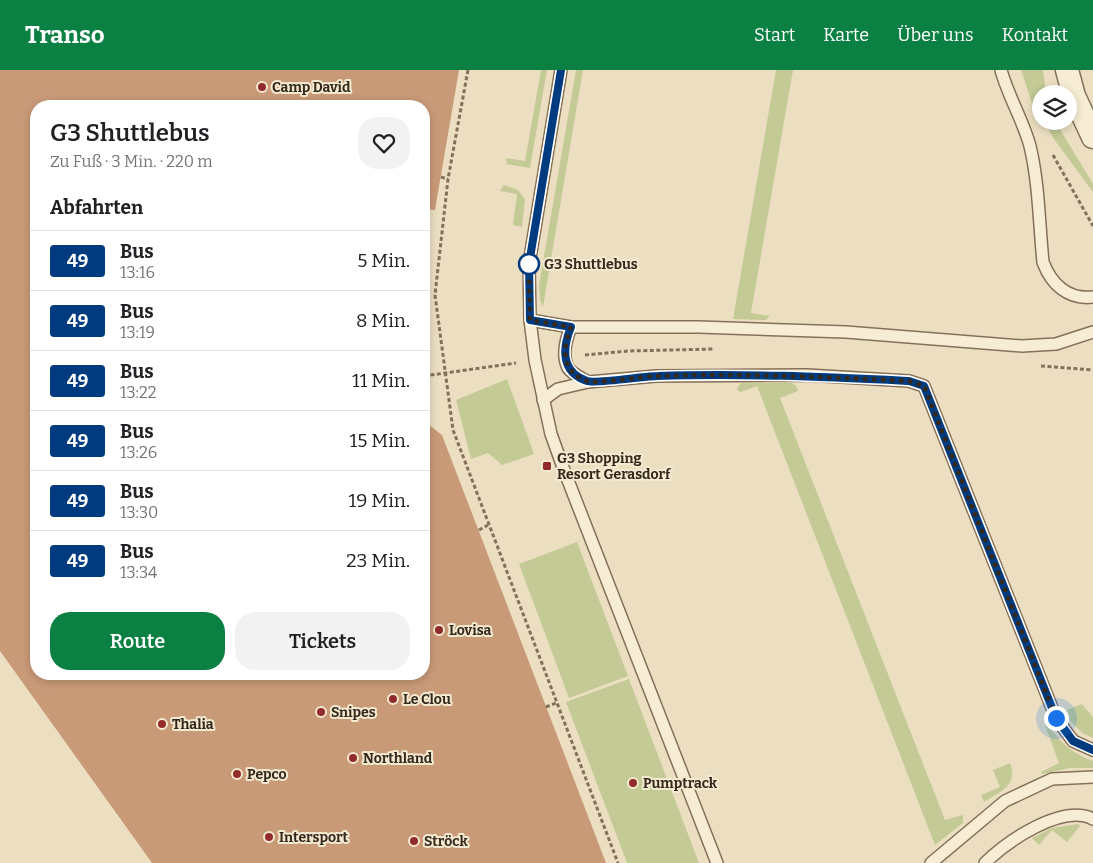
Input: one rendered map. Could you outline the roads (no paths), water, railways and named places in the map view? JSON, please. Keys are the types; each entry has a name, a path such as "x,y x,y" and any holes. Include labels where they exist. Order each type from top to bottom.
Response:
{"street":[{"path":"1067,70 1074,96 1093,137"}],"lane":[{"path":"561,70 529,264 530,320 535,360 551,434 717,863"},
{"path":"1000,70 1029,144 1038,186 1043,262 1048,274 1065,292 1077,297 1093,297"},
{"path":"530,320 571,327 636,326 780,329 907,336 1022,346 1056,344 1093,332"},
{"path":"571,327 566,339 568,368 588,382"},
{"path":"543,400 558,390 588,382 656,376 798,375 909,381 924,386 1056,718 1073,741 1093,750"},
{"path":"931,863 1005,801 1052,779 1093,777"},
{"path":"985,863 1016,839 1048,821 1070,816 1087,816 1093,819"}],"place":[{"name":"Camp David","path":"262,87"},
{"name":"G3 Shuttlebus","path":"529,264"},
{"name":"G3 Shopping Resort Gerasdorf","path":"547,466"},
{"name":"Lovisa","path":"439,630"},
{"name":"Le Clou","path":"393,699"},
{"name":"Snipes","path":"321,712"},
{"name":"Thalia","path":"162,724"},
{"name":"Northland","path":"353,758"},
{"name":"Pepco","path":"237,774"},
{"name":"Pumptrack","path":"633,783"},
{"name":"Intersport","path":"269,837"},
{"name":"Ströck","path":"414,841"}]}
